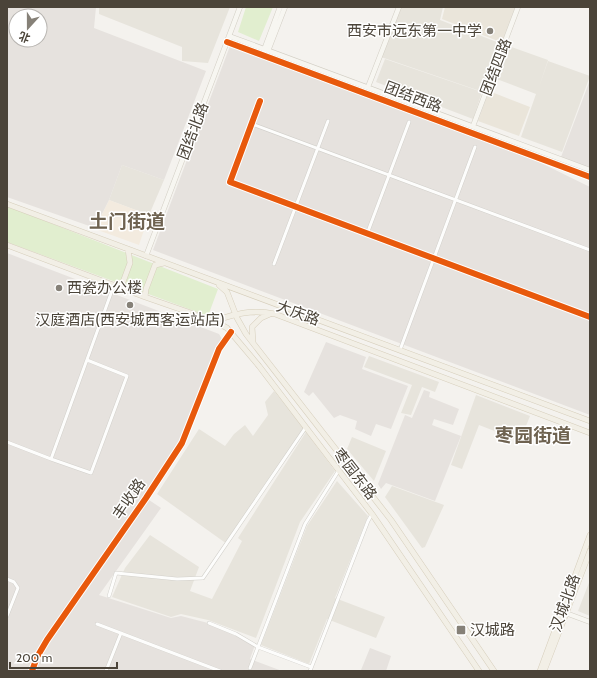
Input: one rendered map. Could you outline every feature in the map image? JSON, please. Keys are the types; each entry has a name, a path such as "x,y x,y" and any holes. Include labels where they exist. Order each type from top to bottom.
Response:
{"main road":[{"name":"大庆路","path":"7,204 590,421"},
{"path":"7,245 144,297 214,321"},
{"path":"114,285 122,282 130,263 128,249"},
{"path":"144,297 155,264 165,263"},
{"name":"枣园东路","path":"215,281 227,292 246,334 390,520 494,671"},
{"name":"大庆路","path":"214,321 250,311 271,313 590,433"},
{"path":"291,320 294,311"},
{"path":"254,343 252,327 261,318 271,313"},
{"name":"枣园东路","path":"214,321 231,332 339,470 372,514 479,671"},
{"name":"汉城北路","path":"544,671 590,535"},
{"name":"汉城北路","path":"540,671 590,551"}],"street":[{"name":"团结北路","path":"146,256 240,7"},
{"path":"264,56 280,7"},
{"path":"266,50 285,7"},
{"path":"368,87 399,7"},
{"name":"团结四路","path":"473,126 518,7"},
{"name":"团结西路","path":"229,36 590,170"},
{"name":"团结西路","path":"227,42 590,178"},
{"path":"260,101 230,182 590,317"},
{"path":"274,264 328,121"},
{"path":"367,234 409,122"},
{"path":"252,124 590,250"},
{"path":"400,350 475,147"},
{"path":"51,459 114,285"},
{"name":"丰收路","path":"32,671 37,657 47,640 142,504 182,442 219,349 231,332"},
{"path":"7,442 91,473 127,376 87,360"},
{"path":"109,596 116,573 177,578 203,578 306,427"},
{"path":"250,668 305,524 339,470"},
{"path":"310,671 372,514"},
{"path":"7,579 14,582 18,588 7,616"},
{"path":"564,612 590,622"},
{"path":"209,623 236,634 258,647 311,667"},
{"path":"97,624 220,671"},
{"path":"106,671 120,633"}],"shaded area":[{"path":"7,7 96,7 94,28 206,71 164,180 122,165 109,200 95,228 7,197"},
{"path":"99,7 230,7 208,63 182,61 182,47 99,14"},
{"path":"401,7 443,7 440,20 502,44 483,92 381,57"},
{"name":"西安市远东第一中学","path":"445,7 517,7 503,43 442,19"},
{"path":"506,45 548,60 539,87 548,61 590,76 562,152 521,137 536,94 494,78"},
{"path":"230,46 539,162 590,187 590,415 153,250"},
{"path":"385,59 482,92 473,119 376,82"},
{"path":"590,80 590,168 561,157"},
{"path":"489,91 530,107 519,136 478,121"},
{"path":"122,165 164,180 149,215 109,200"},
{"path":"109,200 149,215 139,245 95,229"},
{"path":"7,253 219,334 222,339 180,443 34,656 28,671 7,671"},
{"path":"326,342 366,357 362,369 408,386 391,429 376,424 371,436 355,429 357,421 340,415 334,418 313,392 309,396 304,392"},
{"path":"369,356 439,382 435,392 422,387 411,415 401,413 412,385 364,367"},
{"path":"424,390 430,392 429,397 459,409 453,425 434,419 432,425 461,436 435,501 386,483 381,489 378,484 405,415 412,418"},
{"path":"274,391 304,428 227,544 157,494 199,429 225,446 234,434 245,425 253,436 268,415 265,402"},
{"path":"476,395 530,416 520,441 479,425 462,469 451,465"},
{"path":"306,432 335,471 300,522 256,638 208,620 181,614 171,617 112,597 125,568 150,535 199,567 190,591 212,599 242,541 238,538"},
{"path":"352,437 386,451 374,481 347,449"},
{"path":"337,481 368,516 335,598 385,617 376,638 327,619 309,664 261,645 307,526"},
{"path":"392,486 444,505 425,547 422,548 385,497"},
{"path":"146,498 161,508 99,595 171,618 181,616 208,623 255,645 250,659 282,671 33,671 41,655"},
{"path":"590,580 590,616 578,611"},
{"path":"370,648 391,656 386,671 361,670"}],"green space":[{"path":"246,7 273,7 259,41 238,32"},
{"path":"7,206 218,289 208,316 7,242"}],"cycle path":[{"path":"227,42 590,177"},
{"path":"260,101 230,182 590,317"},
{"path":"32,671 37,657 47,640 146,498 182,443 219,349 231,332"}],"place":[{"name":"西安市远东第一中学","path":"490,31"},
{"name":"西瓷办公楼","path":"59,288"},
{"name":"汉庭酒店(西安城西客运站店)","path":"130,305"},
{"name":"汉城路","path":"461,630"}],"district":[{"name":"土门街道","path":"127,221"},
{"name":"枣园街道","path":"533,435"}]}
